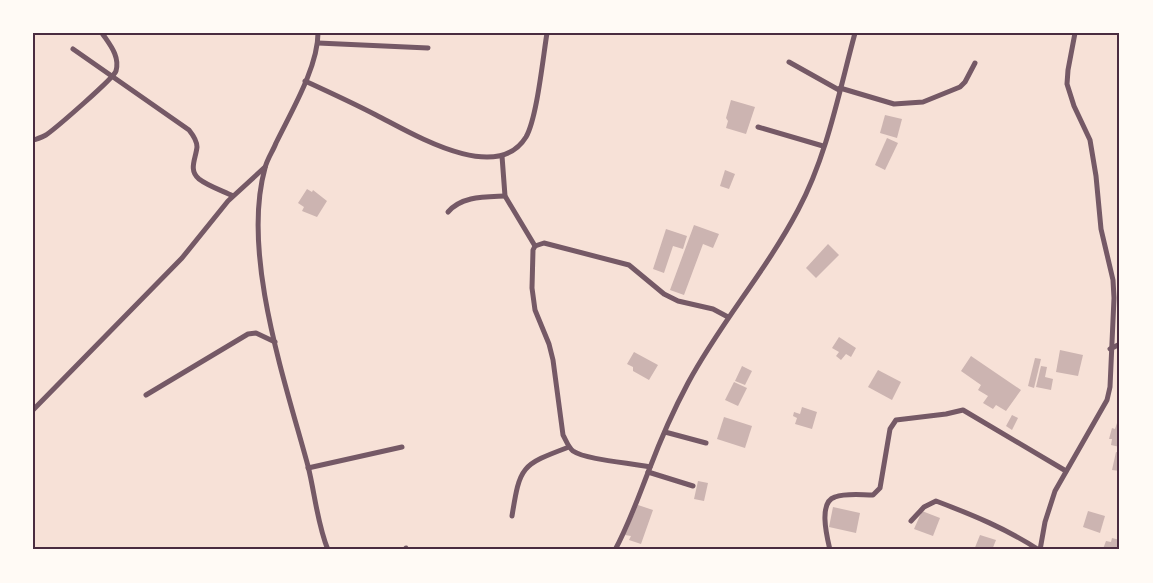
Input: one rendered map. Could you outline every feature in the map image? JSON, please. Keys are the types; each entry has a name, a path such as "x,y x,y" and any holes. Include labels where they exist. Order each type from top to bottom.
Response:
{"street":[{"path":"33,140 44,136 57,126 113,77 117,69 117,55 102,33"},
{"path":"318,33 318,43 305,81 265,167 260,202 259,237 264,294 308,468 322,536 328,550"},
{"path":"305,81 377,115 415,137 443,148 492,158 502,156 516,147 526,136 533,113 547,33"},
{"path":"615,550 628,526 649,469 688,383 799,208 823,146 855,33"},
{"path":"911,521 924,507 936,501 977,516 1012,533 1039,550 1055,491 1107,400 1110,387 1113,280 1101,229 1090,140 1074,106 1067,84 1075,33"},
{"path":"318,43 428,48"},
{"path":"73,49 189,130 197,148 193,171 198,178 233,196"},
{"path":"789,62 840,89 894,104 923,102 960,87 975,63"},
{"path":"758,127 823,146"},
{"path":"502,156 505,196 535,246"},
{"path":"33,410 182,258 233,196 265,167"},
{"path":"448,212 462,201 505,196"},
{"path":"535,246 544,243 629,265 664,294 678,301 713,309 728,317"},
{"path":"535,246 532,288 535,310 549,344 563,435 569,447 574,452 586,456 649,469 693,486"},
{"path":"146,395 248,334 256,333 275,342"},
{"path":"1110,349 1120,344"},
{"path":"830,550 825,516 827,503 835,497 873,495 878,492 890,429 896,420 963,410 1066,471"},
{"path":"665,432 706,443"},
{"path":"308,468 402,447"},
{"path":"512,516 518,481 525,470 544,456 569,447"}],"building":[{"path":"731,100 755,107 746,134 726,128"},
{"path":"885,115 902,119 897,138 880,133"},
{"path":"887,138 898,143 885,170 875,165"},
{"path":"725,170 735,174 729,189 720,186"},
{"path":"307,189 312,192 313,190 327,201 317,217 302,211 304,207 298,203"},
{"path":"694,225 719,234 713,248 703,244 684,295 670,290"},
{"path":"666,229 687,236 683,249 673,246 664,273 653,269"},
{"path":"828,244 839,255 816,278 806,268"},
{"path":"839,337 856,348 851,357 846,354 841,360 836,356 839,352 832,348"},
{"path":"1060,350 1083,355 1078,376 1056,372"},
{"path":"634,352 658,365 649,380 633,371 633,367 627,364"},
{"path":"971,356 1021,390 1006,411 996,405 993,409 983,403 988,396 978,390 981,385 961,371"},
{"path":"1035,358 1041,359 1034,388 1028,386"},
{"path":"742,366 752,371 745,385 735,381"},
{"path":"1041,366 1047,367 1045,377 1053,379 1051,390 1036,387"},
{"path":"878,370 901,382 892,400 868,387"},
{"path":"734,382 747,388 738,406 725,400"},
{"path":"802,407 817,412 812,429 795,424 797,418 793,416 794,412 800,414"},
{"path":"1012,415 1018,418 1012,430 1006,426"},
{"path":"724,417 752,426 745,448 717,439"},
{"path":"1117,423 1120,424 1120,447 1111,445 1112,439 1109,439 1112,428 1115,429"},
{"path":"1116,452 1120,453 1120,471 1112,470"},
{"path":"698,481 708,483 704,501 694,499"},
{"path":"638,505 653,510 641,544 629,540 631,536 625,535"},
{"path":"833,507 860,513 856,533 829,527"},
{"path":"922,511 940,518 933,536 914,529"},
{"path":"1088,511 1105,516 1100,533 1083,527"},
{"path":"980,535 996,540 992,550 974,550"},
{"path":"1112,538 1120,540 1120,550 1103,549 1106,541 1111,542"}]}
